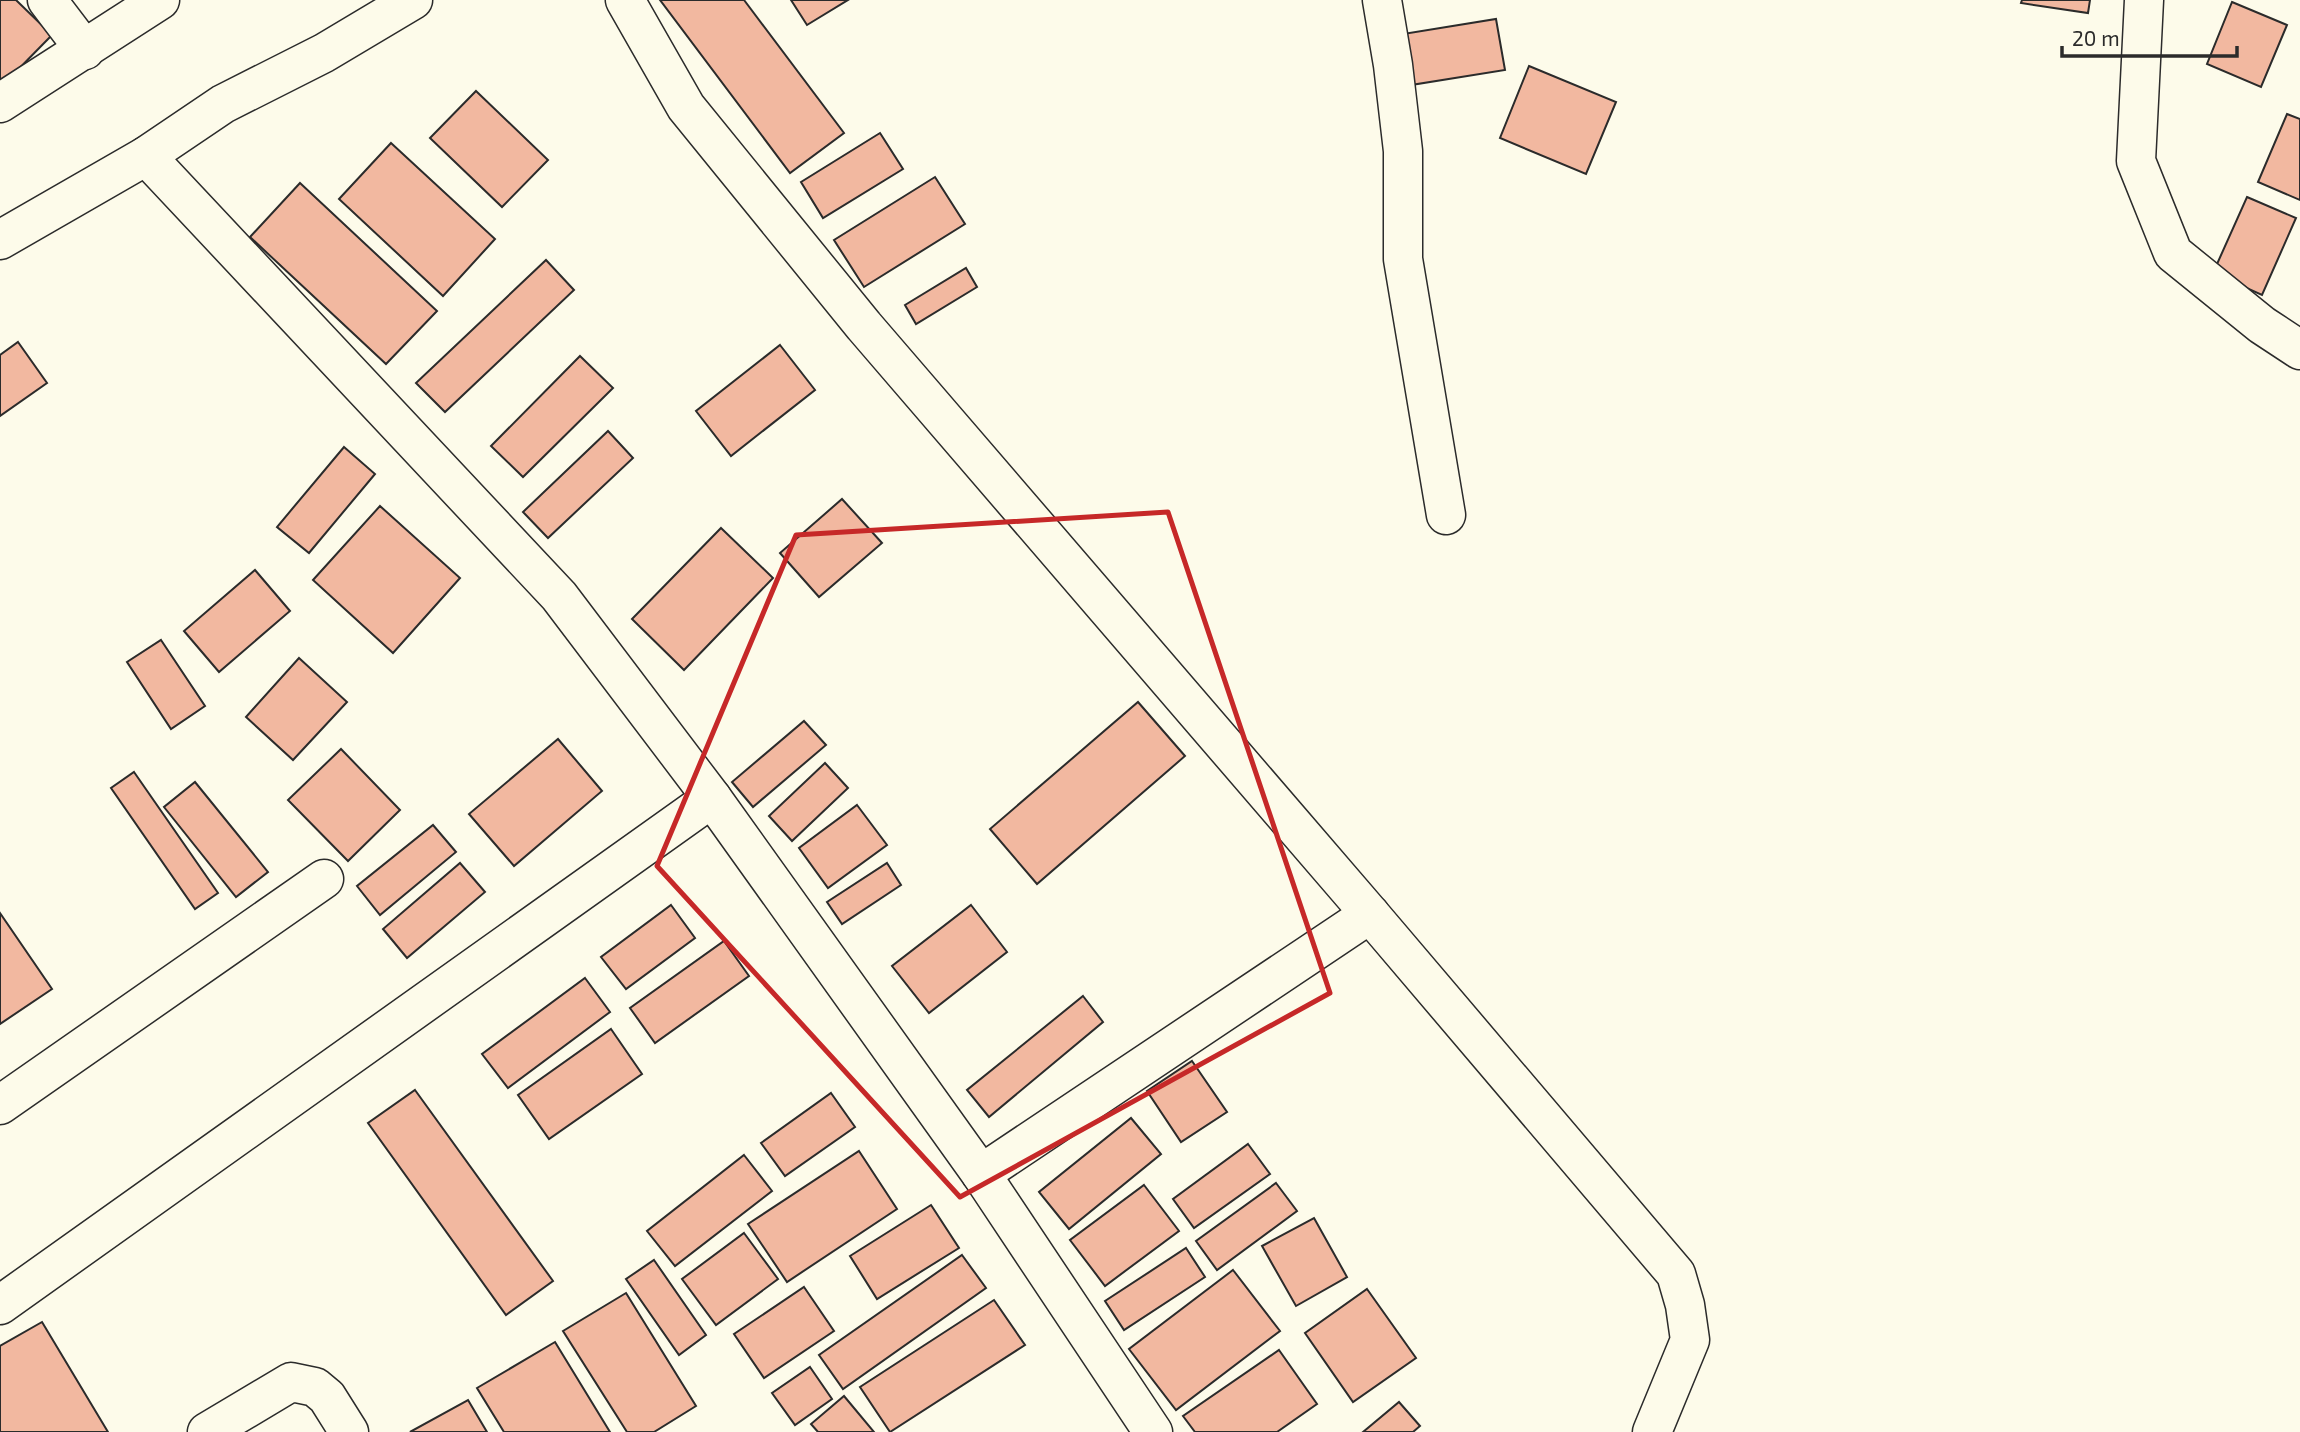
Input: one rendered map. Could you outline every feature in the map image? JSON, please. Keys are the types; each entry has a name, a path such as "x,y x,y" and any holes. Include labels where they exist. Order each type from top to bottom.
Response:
{"street":[{"path":"47,0 85,50"},
{"path":"0,103 160,0"},
{"path":"0,240 146,156 223,104 324,53 413,0"},
{"path":"625,0 686,107 864,327 1676,1274 1685,1306 1690,1340 1652,1432"},
{"path":"1382,0 1403,151 1403,259 1446,516"},
{"path":"2144,0 2136,161 2173,253 2262,325 2300,350"},
{"path":"146,156 559,596 712,798 981,1174 1153,1432"},
{"path":"0,1306 712,798"},
{"path":"0,1105 324,879"},
{"path":"981,1174 1370,914"},
{"path":"207,1432 291,1382 315,1387 327,1397 349,1432"}],"highlighted area":[{"path":"1168,512 1330,993 960,1197 657,866 796,535"}],"building":[{"path":"0,0 16,0 52,35 0,88"},
{"path":"660,0 744,0 844,133 790,173"},
{"path":"791,0 848,0 807,25"},
{"path":"2022,0 2090,0 2088,13 2021,3"},
{"path":"2232,2 2287,25 2261,87 2207,64"},
{"path":"1496,19 1505,70 1411,85 1403,34"},
{"path":"1529,66 1616,102 1586,174 1500,138"},
{"path":"476,91 548,160 502,207 430,138"},
{"path":"2287,114 2300,119 2300,200 2258,182"},
{"path":"880,133 903,169 823,218 801,182"},
{"path":"391,143 495,239 443,296 339,199"},
{"path":"935,177 965,224 864,287 834,240"},
{"path":"300,183 437,311 386,364 250,237"},
{"path":"2247,197 2296,218 2262,295 2213,273"},
{"path":"546,260 574,290 445,412 416,383"},
{"path":"966,268 977,287 916,324 905,305"},
{"path":"18,342 47,383 0,416 0,355"},
{"path":"780,345 815,390 731,456 696,411"},
{"path":"580,356 613,388 523,477 491,446"},
{"path":"608,431 633,458 548,538 523,512"},
{"path":"344,447 375,474 309,553 277,527"},
{"path":"842,499 882,543 819,597 780,553"},
{"path":"380,506 460,578 393,653 313,580"},
{"path":"721,528 773,578 684,670 632,619"},
{"path":"255,570 290,611 219,672 184,631"},
{"path":"161,640 205,706 171,729 127,662"},
{"path":"299,658 347,702 293,760 246,717"},
{"path":"1138,702 1185,756 1037,884 990,829"},
{"path":"804,721 826,745 753,807 732,782"},
{"path":"558,739 602,791 514,866 469,814"},
{"path":"341,749 400,810 348,861 288,800"},
{"path":"825,763 848,788 792,841 769,816"},
{"path":"134,772 218,893 195,909 111,788"},
{"path":"195,782 268,872 236,897 164,807"},
{"path":"857,805 887,845 828,888 799,848"},
{"path":"433,825 456,852 380,915 357,886"},
{"path":"460,863 485,892 407,958 383,929"},
{"path":"887,863 901,885 842,924 827,902"},
{"path":"671,905 695,938 626,989 601,957"},
{"path":"971,905 1007,952 929,1013 892,966"},
{"path":"0,913 52,989 0,1024"},
{"path":"724,941 749,976 655,1043 630,1008"},
{"path":"585,978 610,1012 508,1088 482,1054"},
{"path":"1083,996 1103,1022 989,1117 967,1090"},
{"path":"611,1029 642,1074 549,1139 518,1095"},
{"path":"1192,1061 1227,1112 1181,1142 1147,1091"},
{"path":"415,1090 553,1281 506,1315 368,1123"},
{"path":"831,1093 855,1127 785,1176 761,1143"},
{"path":"1131,1118 1161,1154 1069,1229 1039,1192"},
{"path":"1248,1144 1270,1174 1194,1228 1173,1199"},
{"path":"859,1151 897,1209 787,1282 748,1224"},
{"path":"744,1155 772,1191 675,1266 647,1231"},
{"path":"1276,1183 1297,1211 1217,1270 1196,1241"},
{"path":"1144,1185 1179,1231 1105,1286 1070,1240"},
{"path":"931,1205 959,1248 877,1299 850,1256"},
{"path":"1314,1218 1347,1277 1296,1306 1262,1246"},
{"path":"744,1233 778,1279 716,1325 682,1279"},
{"path":"1186,1248 1205,1277 1124,1330 1105,1301"},
{"path":"962,1255 986,1288 843,1389 819,1355"},
{"path":"654,1260 706,1335 679,1355 626,1279"},
{"path":"1233,1270 1280,1331 1176,1410 1129,1349"},
{"path":"804,1287 834,1331 764,1378 734,1334"},
{"path":"1367,1289 1416,1358 1353,1402 1305,1333"},
{"path":"626,1293 696,1406 654,1432 627,1432 563,1331"},
{"path":"994,1300 1025,1345 890,1432 860,1387"},
{"path":"42,1322 108,1432 0,1432 0,1346"},
{"path":"555,1342 610,1432 504,1432 477,1388"},
{"path":"1279,1350 1317,1404 1277,1432 1195,1432 1183,1416"},
{"path":"810,1367 832,1399 795,1425 772,1393"},
{"path":"844,1396 874,1432 818,1432 811,1424"},
{"path":"468,1400 487,1432 410,1432"},
{"path":"1399,1402 1420,1426 1413,1432 1363,1432"}]}
